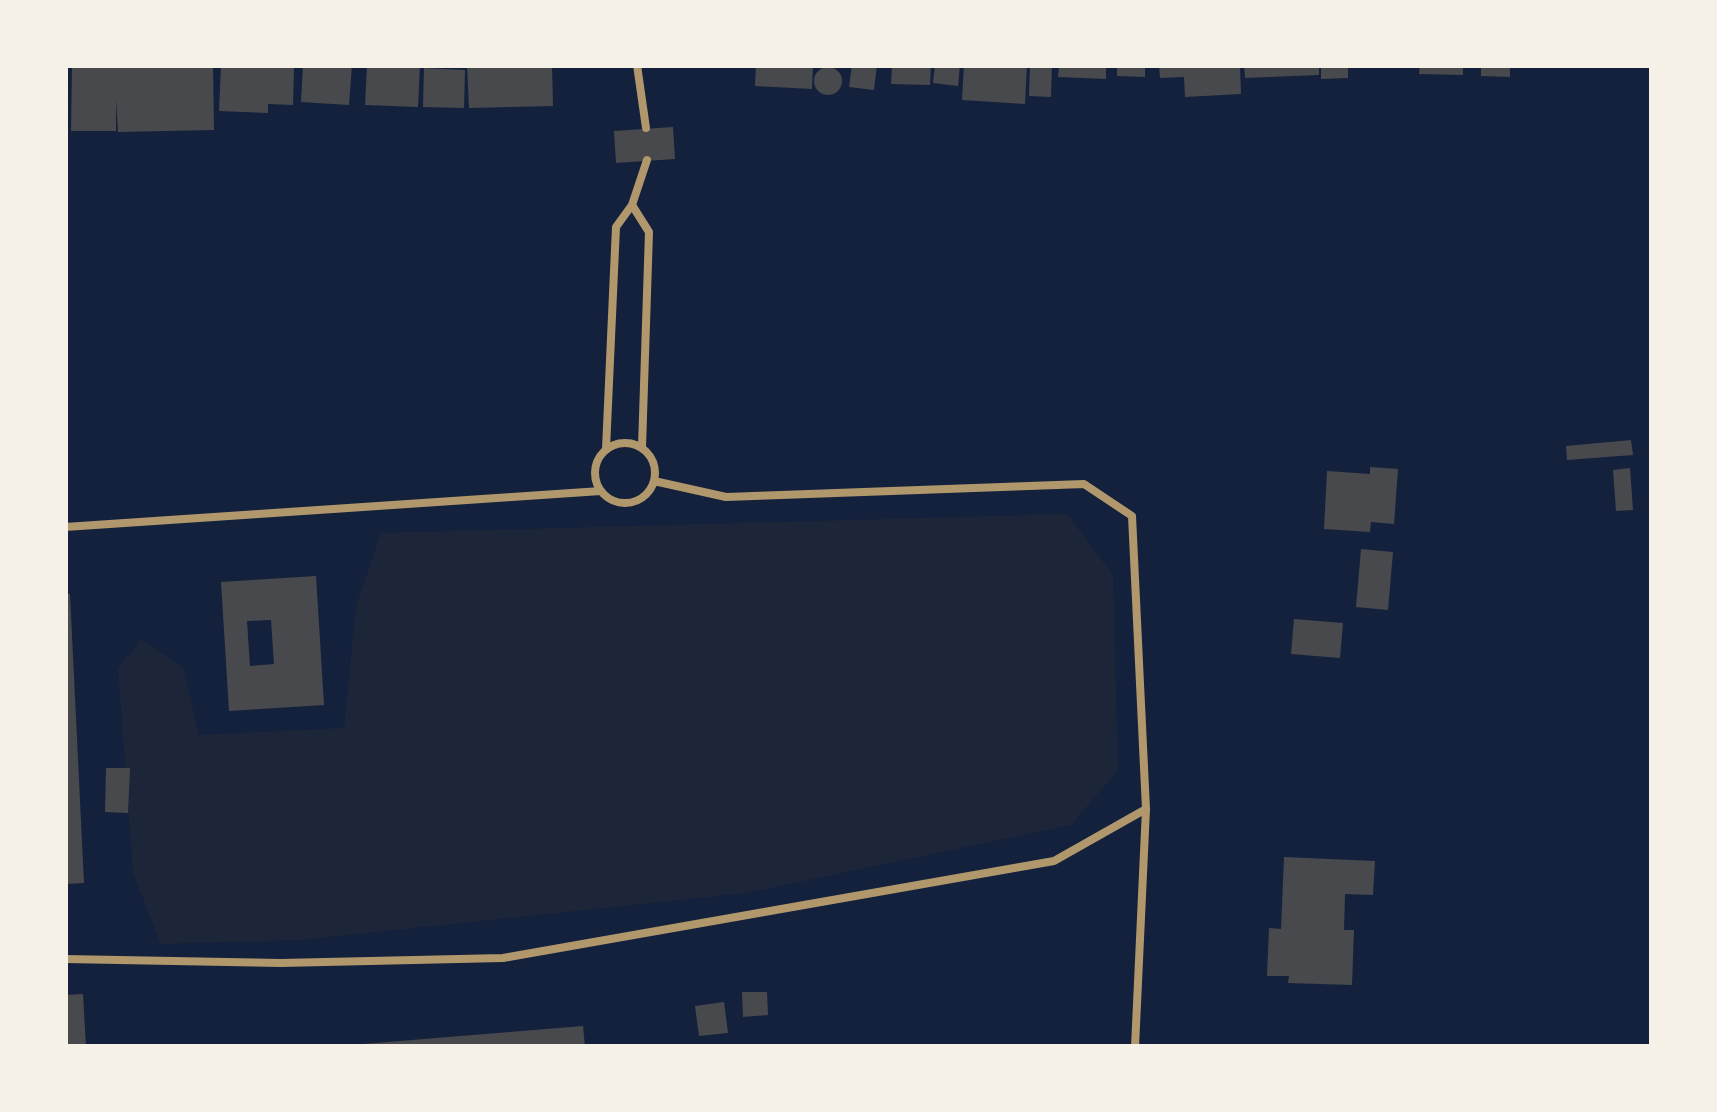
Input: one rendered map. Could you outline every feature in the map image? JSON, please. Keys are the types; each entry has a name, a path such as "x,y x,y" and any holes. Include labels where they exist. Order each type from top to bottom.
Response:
{"lane":[{"path":"636,65 646,128"},
{"path":"606,449 624,442 642,447 654,462 654,481 644,496 626,503 608,498 597,483 596,464 606,449 616,227 632,205 646,160"},
{"path":"632,205 649,232 642,447"},
{"path":"654,481 726,497 1084,484 1132,516 1146,810 1135,1047"},
{"path":"65,527 601,492"},
{"path":"65,959 281,962 503,958 1054,862 1146,810"}],"shaded area":[{"path":"1067,514 1113,575 1118,770 1071,825 746,893 300,940 161,944 133,873 118,668 141,640 183,667 199,735 344,728 356,606 381,533"}],"building":[{"path":"72,65 213,65 214,130 118,132 116,99 116,131 71,131"},
{"path":"221,65 294,68 293,105 268,104 268,113 219,111"},
{"path":"303,65 352,65 349,105 301,102"},
{"path":"367,65 420,65 418,107 365,105"},
{"path":"467,65 552,65 553,106 469,108"},
{"path":"756,65 813,65 812,89 755,86"},
{"path":"852,65 877,65 874,90 849,87"},
{"path":"892,65 931,65 930,85 891,84"},
{"path":"935,65 960,65 958,86 933,83"},
{"path":"964,65 1027,65 1025,104 962,100"},
{"path":"1030,65 1052,65 1051,97 1029,96"},
{"path":"1059,65 1106,65 1106,79 1058,77"},
{"path":"1117,65 1145,65 1145,77 1117,76"},
{"path":"1159,65 1240,65 1241,94 1185,97 1184,77 1160,78"},
{"path":"1244,65 1319,65 1319,75 1245,78"},
{"path":"1321,65 1348,65 1348,78 1321,79"},
{"path":"1420,65 1463,65 1463,75 1419,74"},
{"path":"1481,65 1510,65 1510,77 1481,76"},
{"path":"828,67 838,71 842,81 838,91 828,95 818,91 814,81 818,71"},
{"path":"424,68 465,70 464,108 423,107"},
{"path":"673,127 675,159 616,163 614,131"},
{"path":"1631,440 1633,455 1567,460 1566,446"},
{"path":"1370,467 1398,469 1394,524 1371,522 1370,532 1324,529 1327,471 1370,474"},
{"path":"1630,468 1633,510 1616,511 1613,470"},
{"path":"1361,549 1393,552 1388,610 1356,607"},
{"path":"316,576 324,705 229,711 221,582","holes":["271,620 274,664 250,666 247,621"]},
{"path":"65,594 70,594 84,883 65,884"},
{"path":"1294,619 1343,623 1340,658 1291,654"},
{"path":"106,768 130,768 128,813 105,812"},
{"path":"1284,857 1375,861 1373,895 1345,894 1344,930 1354,930 1352,985 1288,983 1289,976 1267,976 1269,928 1281,929"},
{"path":"742,992 767,992 768,1015 743,1017"},
{"path":"83,994 86,1047 65,1047 65,995"},
{"path":"724,1002 728,1033 699,1036 695,1006"},
{"path":"583,1026 585,1047 363,1047 363,1044"}]}
